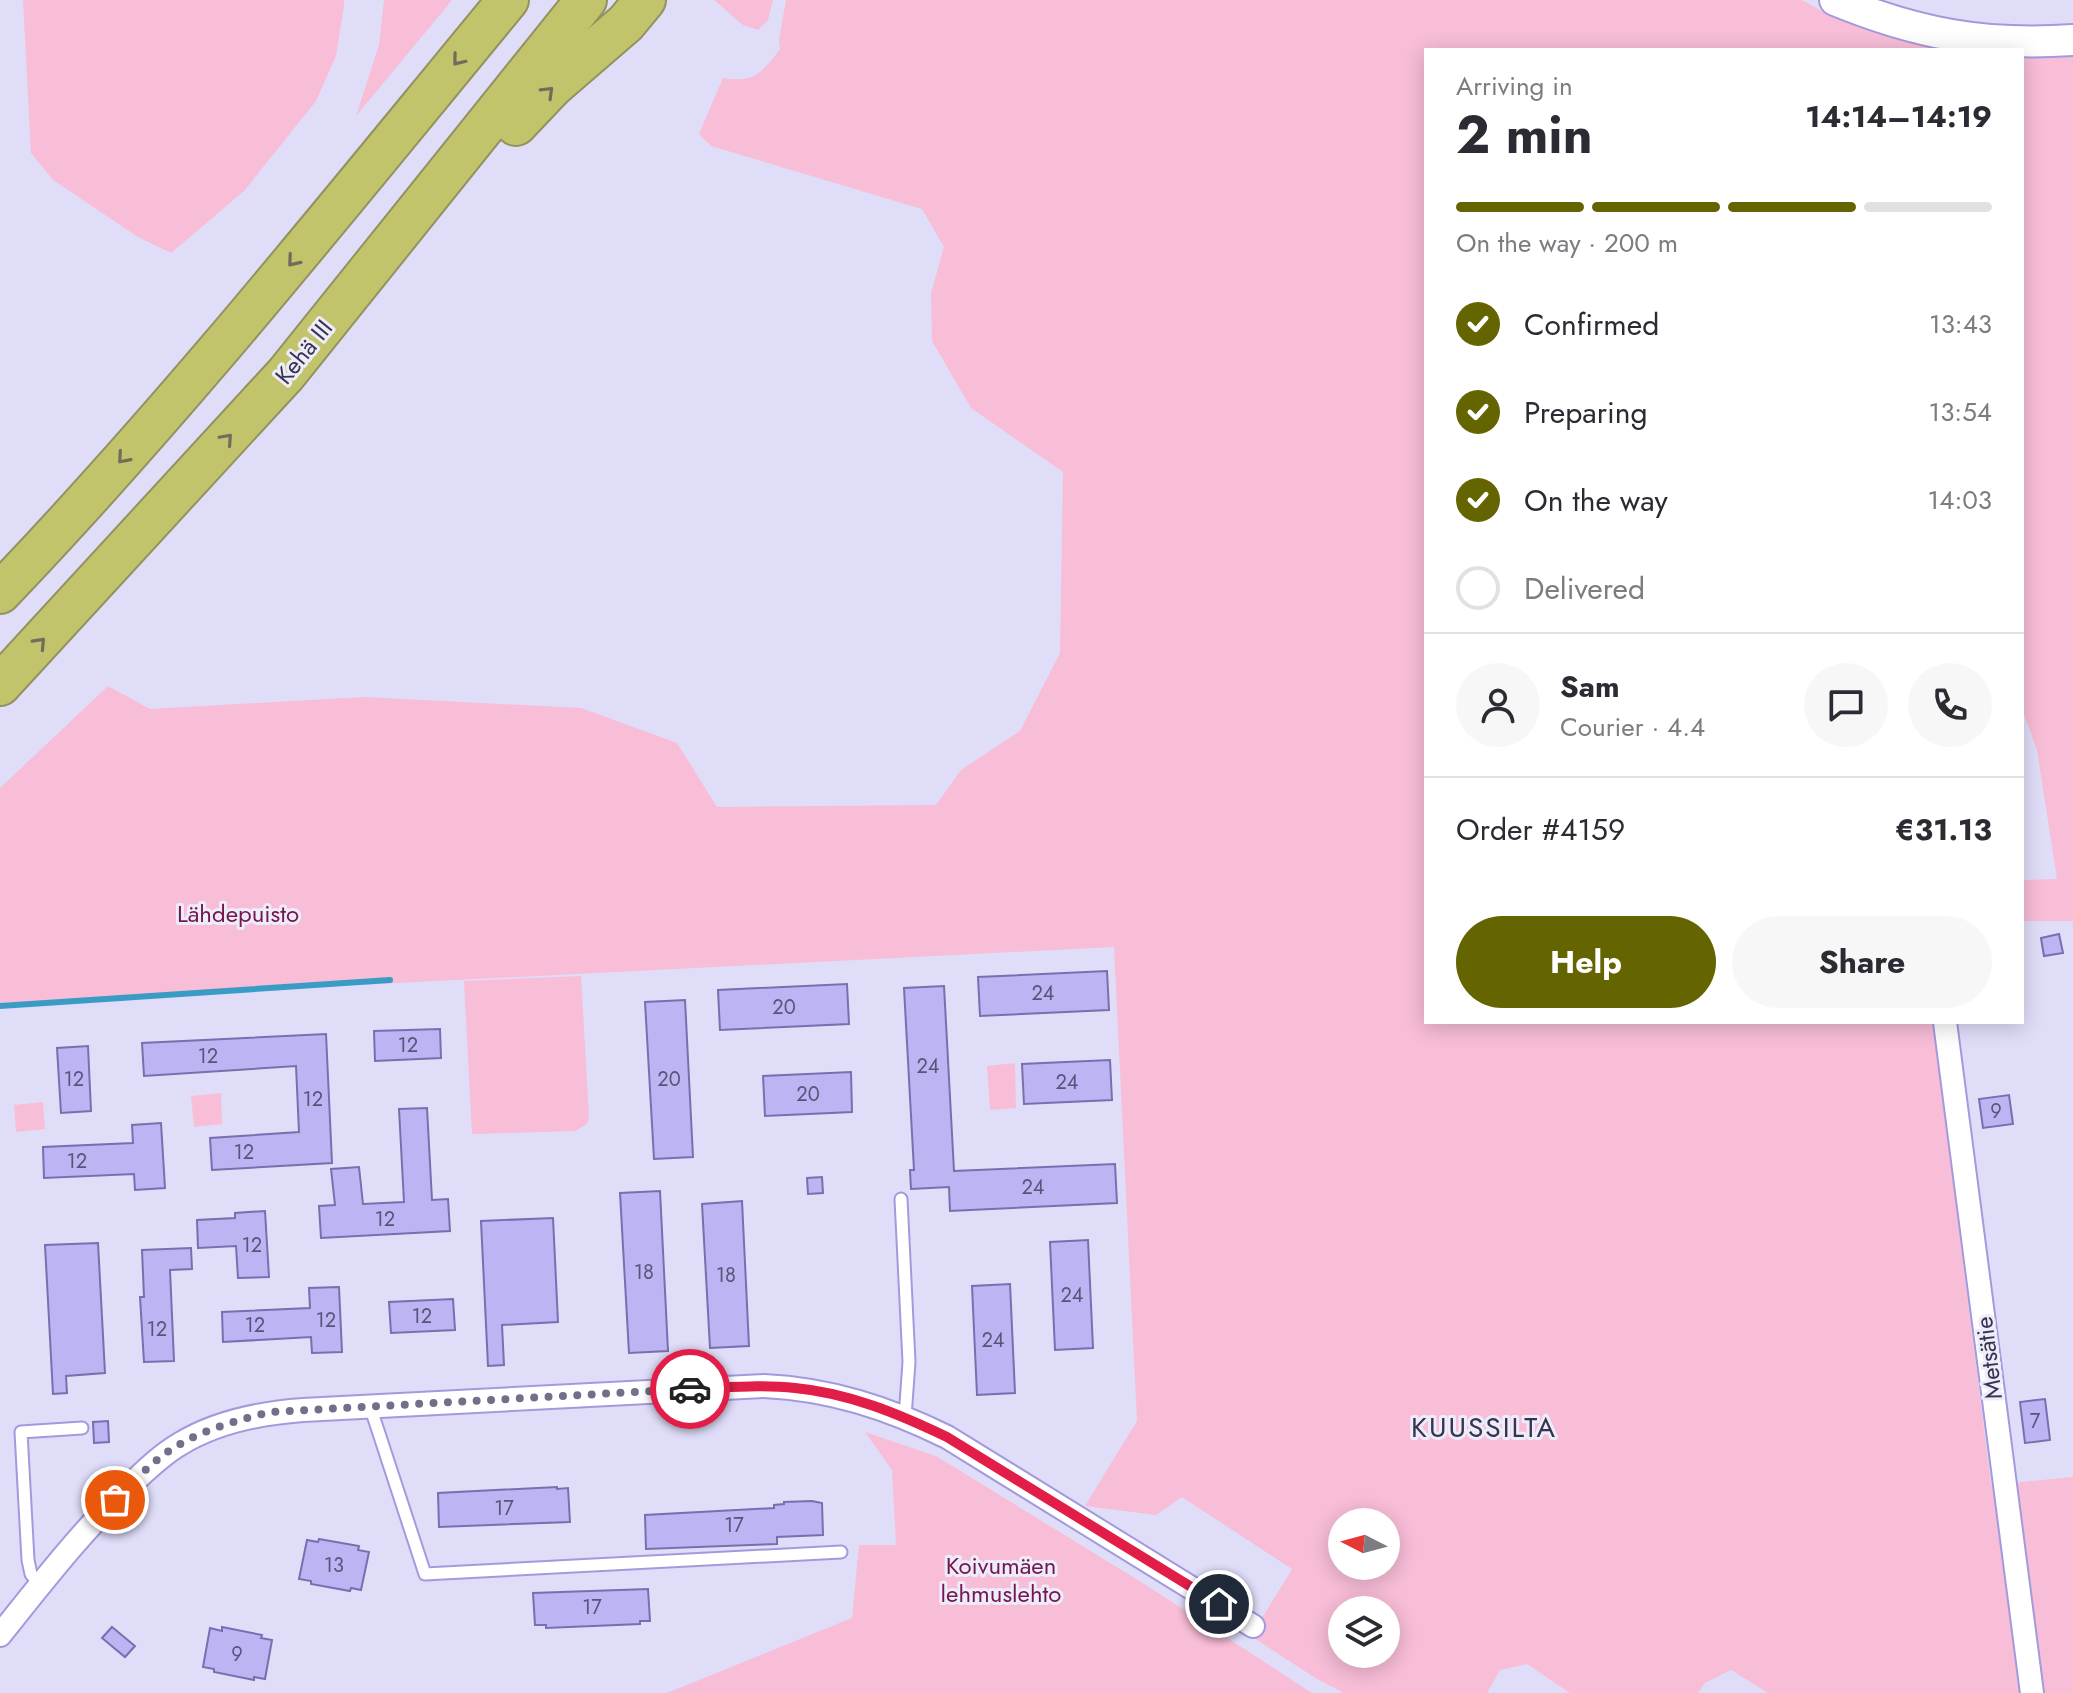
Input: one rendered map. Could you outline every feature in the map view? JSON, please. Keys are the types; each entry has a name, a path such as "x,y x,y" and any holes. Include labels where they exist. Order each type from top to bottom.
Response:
{"highway":[{"path":"0,593 212,357 508,0"},
{"name":"Kehä III","path":"0,685 286,374 586,0"},
{"path":"286,374 381,288 500,142 553,86 626,23 645,0"}],"main road":[{"path":"1835,0 1910,28 1959,38 1999,43 2073,40"}],"street":[{"name":"Metsätie","path":"1945,1024 2032,1693"},
{"path":"0,1635 115,1500 147,1469 180,1443 240,1420 271,1412 764,1386 822,1392 905,1417 947,1437 1253,1626"}],"lane":[{"path":"901,1199 909,1362 905,1417"},
{"path":"370,1406 425,1574 841,1552"},
{"path":"40,1585 31,1574 28,1560 21,1432 82,1428"}],"green space":[{"path":"23,0 344,0 344,5 336,56 316,101 244,191 171,253 138,237 53,180 31,153"},
{"path":"384,0 452,0 356,116 379,45"},
{"path":"714,0 773,0 768,20 758,30 743,25"},
{"name":"Lähdepuisto","path":"786,0 1802,0 1840,19 1879,33 1950,48 1424,48 1424,1024 1933,1024 1991,1485 2073,1477 2073,1693 1768,1693 1731,1670 1705,1683 1698,1693 1570,1693 1527,1664 1500,1670 1487,1693 1344,1693 1251,1636 1292,1569 1182,1497 1156,1515 1085,1506 1137,1421 1114,947 0,1003 0,788 108,686 150,709 365,697 581,708 677,743 717,807 936,805 961,770 1020,731 1060,653 1063,472 971,408 932,341 931,293 944,247 922,209 711,146 699,134 723,78 750,77 768,64 780,49"},
{"path":"2073,51 2073,921 2024,921 2024,880 2057,879 2037,750 2024,714 2024,55"},
{"path":"581,976 587,1124 575,1131 472,1134 464,981"},
{"path":"1015,1063 1016,1108 990,1110 987,1066"},
{"path":"221,1093 222,1124 194,1127 191,1096"},
{"path":"43,1102 45,1129 16,1132 14,1105"},
{"name":"Koivumäen lehmuslehto","path":"865,1432 936,1456 1146,1585 1312,1693 667,1693 852,1618 859,1545 896,1545 892,1470"}],"building":[{"path":"2059,934 2063,953 2044,956 2041,938"},
{"path":"1107,971 1109,1010 980,1016 978,977"},
{"path":"847,984 849,1024 720,1030 718,990"},
{"path":"944,986 954,1171 1115,1164 1117,1203 950,1211 949,1187 911,1189 910,1170 914,1170 904,988"},
{"path":"685,1000 693,1157 654,1159 645,1002"},
{"path":"440,1029 441,1058 375,1061 374,1031"},
{"path":"326,1034 332,1163 212,1170 210,1138 299,1132 296,1066 144,1076 142,1043"},
{"path":"88,1046 91,1111 61,1113 57,1048"},
{"path":"1110,1060 1112,1100 1024,1104 1022,1064"},
{"path":"851,1072 852,1112 765,1116 763,1076"},
{"path":"2009,1095 2013,1124 1983,1128 1979,1099"},
{"path":"427,1108 432,1200 448,1199 450,1231 321,1238 319,1206 335,1205 331,1169 359,1167 363,1204 404,1202 399,1109"},
{"path":"161,1123 165,1188 135,1190 134,1174 44,1178 43,1147 133,1143 132,1125"},
{"path":"822,1177 823,1193 808,1194 807,1178"},
{"path":"660,1191 668,1351 629,1353 620,1193"},
{"path":"742,1201 749,1346 710,1348 702,1204"},
{"path":"265,1211 269,1277 238,1278 236,1246 198,1248 197,1220 235,1218 235,1213"},
{"path":"553,1218 558,1322 502,1325 504,1365 488,1366 481,1221"},
{"path":"1088,1240 1093,1348 1055,1350 1050,1242"},
{"path":"98,1243 105,1373 66,1376 67,1393 53,1394 45,1245"},
{"path":"191,1248 192,1269 170,1270 174,1361 144,1362 140,1297 144,1297 142,1250"},
{"path":"1010,1284 1015,1393 977,1395 972,1286"},
{"path":"339,1287 342,1352 312,1353 311,1337 223,1342 222,1312 310,1308 309,1288"},
{"path":"453,1299 455,1330 391,1333 389,1302"},
{"path":"2045,1399 2050,1440 2025,1443 2020,1402"},
{"path":"108,1421 109,1442 94,1443 93,1422"},
{"path":"568,1488 570,1522 439,1527 438,1493"},
{"path":"784,1502 822,1503 823,1535 777,1537 777,1544 646,1549 645,1515 774,1508 774,1505"},
{"path":"319,1539 359,1546 358,1550 369,1552 361,1590 351,1588 350,1591 299,1579 307,1540 318,1542"},
{"path":"648,1589 650,1621 546,1628 546,1625 535,1625 533,1593"},
{"path":"112,1627 135,1646 125,1657 102,1638"},
{"path":"222,1627 272,1640 265,1679 254,1677 254,1680 203,1667 210,1628 222,1631"}],"waterway":[{"path":"0,1006 390,980"}],"way so far":[{"path":"115,1500 180,1443 240,1420 271,1412 690,1389"}],"district":[{"name":"KUUSSILTA","path":"1484,1427"}],"route":[{"path":"690,1389 795,1388 849,1398 905,1417 947,1437 1219,1604"}]}
